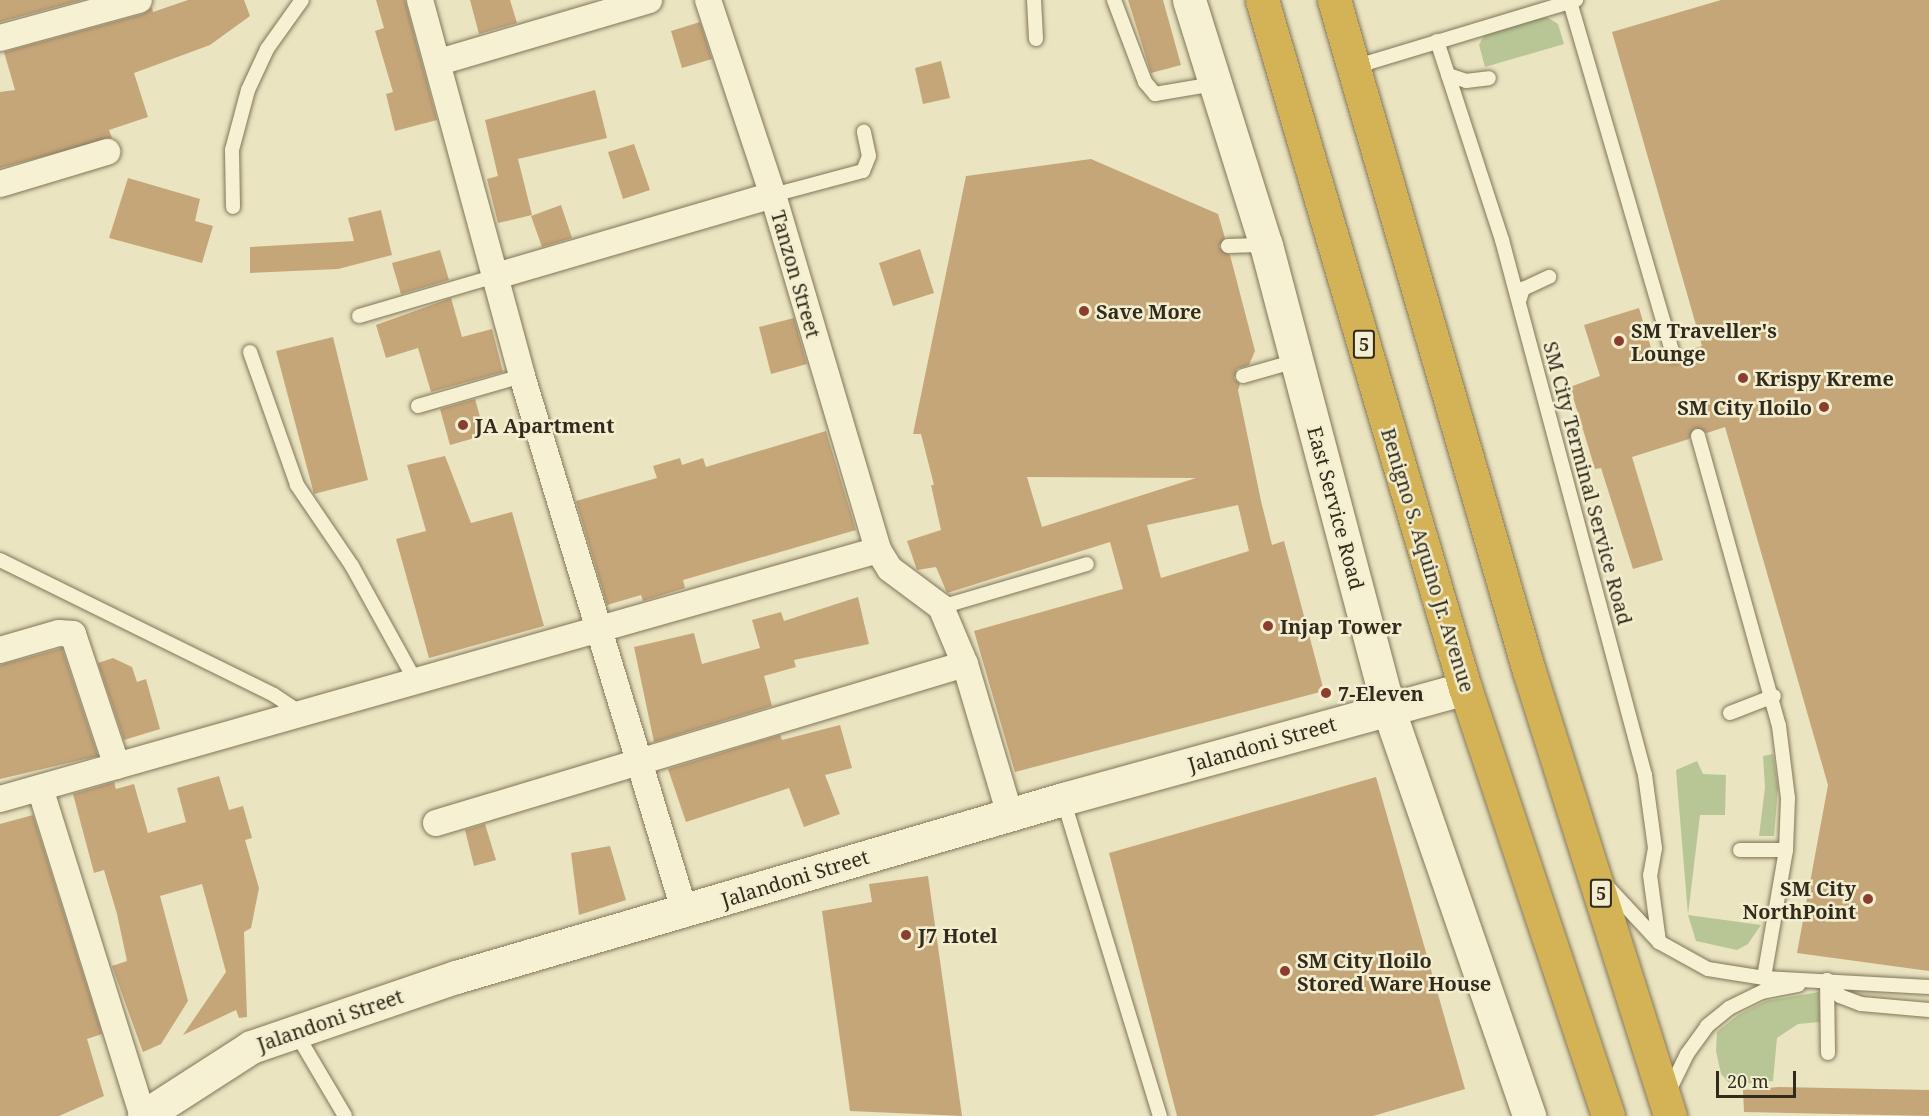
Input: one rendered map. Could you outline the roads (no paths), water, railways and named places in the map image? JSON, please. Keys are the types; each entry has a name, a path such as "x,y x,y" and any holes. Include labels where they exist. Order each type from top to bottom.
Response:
{"highway":[{"name":"Benigno S. Aquino Jr. Avenue","path":"1262,0 1465,688 1608,1116"},
{"name":"5","path":"1334,0 1529,671 1667,1108"}],"main road":[{"name":"East Service Road","path":"1189,0 1266,245 1388,708 1529,1116"},
{"name":"Jalandoni Street","path":"144,1116 251,1047 456,977 685,913 1062,799 1465,688"}],"street":[{"path":"0,38 139,0"},
{"path":"420,0 522,376 685,913"},
{"path":"438,62 649,0"},
{"name":"Tanzon Street","path":"708,0 773,195 878,550"},
{"path":"0,184 107,152"},
{"path":"496,276 773,195"},
{"path":"0,799 878,550 890,569 941,607 965,664 1010,815"},
{"path":"0,650 59,633 73,634 117,766"},
{"path":"436,823 965,664"},
{"path":"40,788 144,1116"}],"lane":[{"path":"233,207 232,150 248,90 267,49 302,0"},
{"path":"1034,0 1036,39"},
{"path":"1114,0 1145,82 1155,94 1214,84"},
{"path":"1354,67 1573,1 1673,355"},
{"name":"SM City Terminal Service Road","path":"1437,41 1519,301 1646,775 1654,848 1650,875 1659,942"},
{"path":"1448,75 1466,81 1489,78"},
{"path":"773,195 863,171 869,156 864,132"},
{"path":"1227,246 1266,245"},
{"path":"359,316 496,276"},
{"path":"1519,301 1523,289 1549,277"},
{"path":"250,352 297,485 352,566 415,680"},
{"path":"1244,376 1298,360"},
{"path":"418,406 522,376"},
{"path":"1698,436 1774,696 1788,798 1786,850 1764,978"},
{"path":"0,560 274,694 302,713"},
{"path":"941,607 1087,564"},
{"path":"1730,713 1774,696"},
{"path":"1062,799 1160,1116"},
{"path":"1740,850 1786,850"},
{"path":"1591,862 1613,894 1659,942 1708,969 1764,978 1929,987"},
{"path":"1667,1108 1687,1054 1707,1026 1729,1008 1762,992 1827,980"},
{"path":"1827,980 1840,996 1861,1004 1929,1010"},
{"path":"1827,980 1828,1053"},
{"path":"295,1031 345,1116"}],"place":[{"name":"Save More","path":"1084,311"},
{"name":"SM Traveller's Lounge","path":"1619,341"},
{"name":"Krispy Kreme","path":"1743,378"},
{"name":"SM City Iloilo","path":"1824,407"},
{"name":"JA Apartment","path":"463,425"},
{"name":"Injap Tower","path":"1268,626"},
{"name":"7-Eleven","path":"1326,693"},
{"name":"SM City NorthPoint","path":"1868,899"},
{"name":"J7 Hotel","path":"906,935"},
{"name":"SM City Iloilo Stored Ware House","path":"1285,971"}]}
